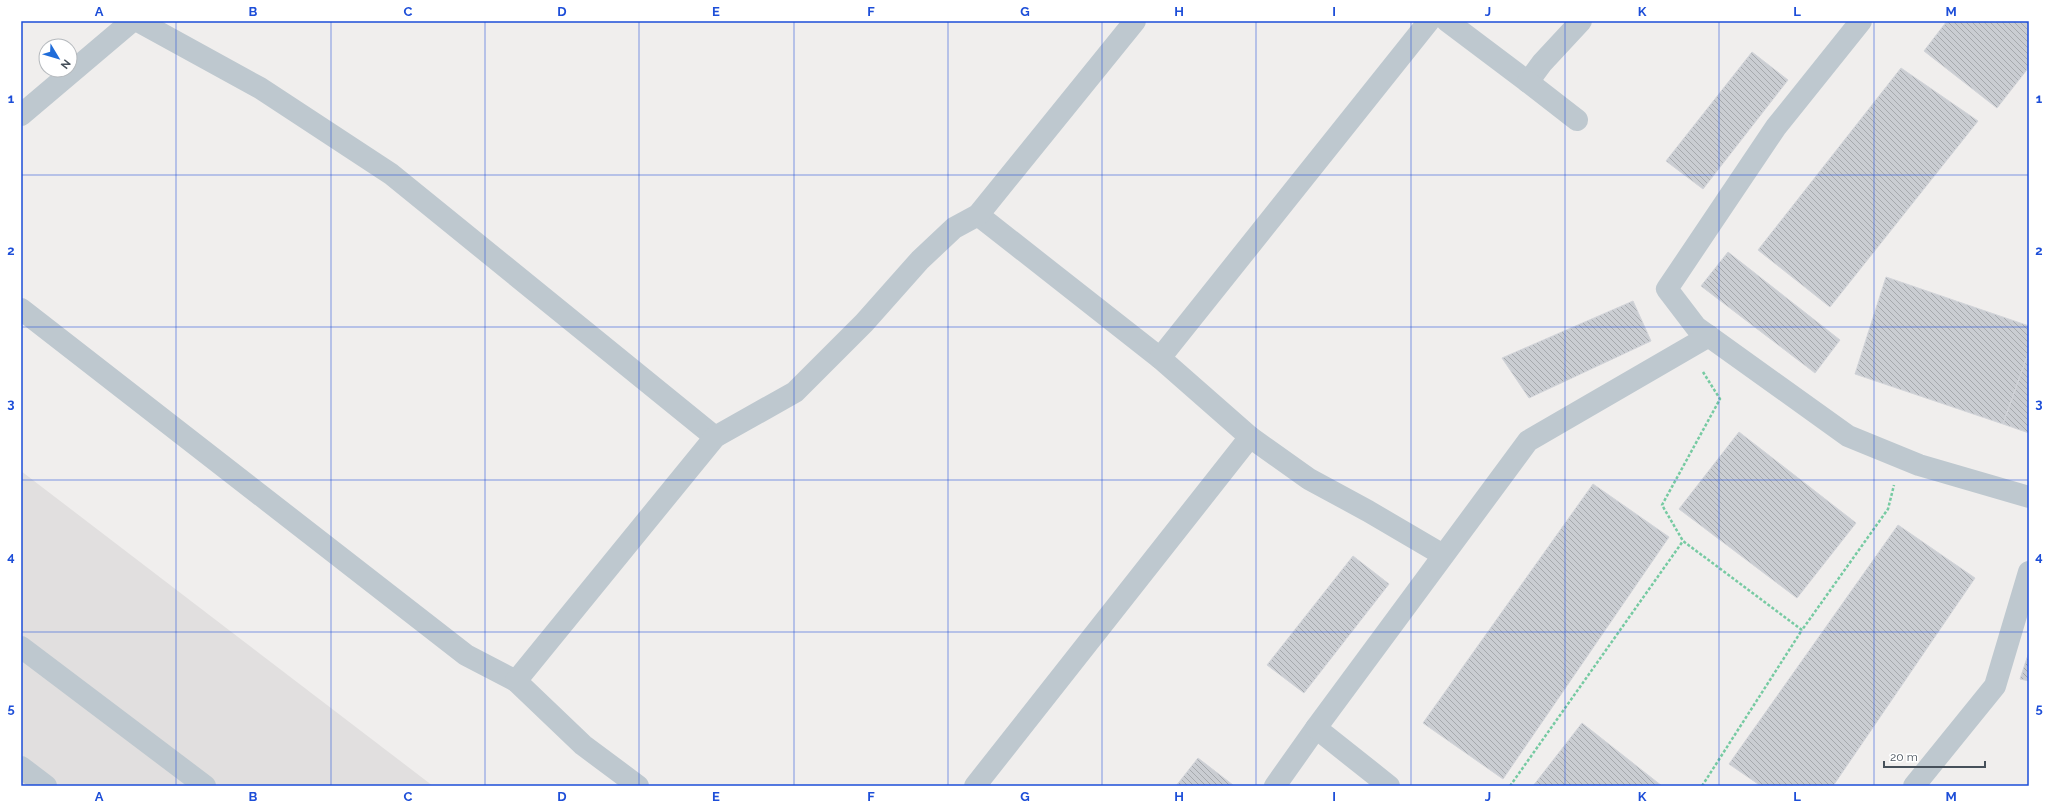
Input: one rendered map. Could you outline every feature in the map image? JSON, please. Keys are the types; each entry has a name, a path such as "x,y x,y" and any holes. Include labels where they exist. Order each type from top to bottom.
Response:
{"street":[{"path":"21,115 132,21"},
{"path":"138,21 260,88 391,174 715,437"},
{"path":"516,681 715,437 795,392 864,323 920,260 954,228 978,215 1135,21"},
{"path":"1160,358 1429,21"},
{"path":"1447,21 1577,120"},
{"path":"1528,82 1542,63 1581,21"},
{"path":"1861,21 1776,127 1667,289 1696,327 1700,341 1848,436 1919,465 2029,497"},
{"path":"978,215 1160,358 1250,437 1309,479 1368,511 1443,555"},
{"path":"21,309 466,655 516,681 584,744 638,786"},
{"path":"1275,786 1528,440 1700,341"},
{"path":"975,786 1250,437"},
{"path":"1914,786 1995,686 2029,572"},
{"path":"21,647 205,786"},
{"path":"1316,728 1389,786"},
{"path":"21,767 46,786"}],"path":[{"path":"1700,341 1705,377 1720,399 1662,504 1683,541 1802,630"},
{"path":"1702,786 1802,630 1888,510 1899,457"},
{"path":"1510,786 1683,541"}],"shaded area":[{"path":"21,471 433,786 21,786"}],"building":[{"path":"1947,21 2029,21 2029,67 1997,108 1924,51"},
{"path":"1752,52 1788,80 1703,189 1666,161"},
{"path":"1901,68 1978,121 1830,307 1758,250"},
{"path":"1728,252 1840,340 1815,373 1701,286"},
{"path":"1886,277 2029,326 2029,351 2003,424 1855,374"},
{"path":"1633,301 1651,341 1529,398 1502,358"},
{"path":"2029,351 2029,433 2003,424"},
{"path":"1739,432 1856,523 1797,598 1679,509"},
{"path":"1593,484 1669,537 1503,779 1423,723"},
{"path":"1898,525 1975,578 1833,786 1761,786 1729,764"},
{"path":"1353,556 1389,584 1304,693 1267,665"},
{"path":"2029,652 2029,681 2020,679"},
{"path":"1582,723 1662,786 1533,786"},
{"path":"1198,758 1233,785 1176,786"}]}
